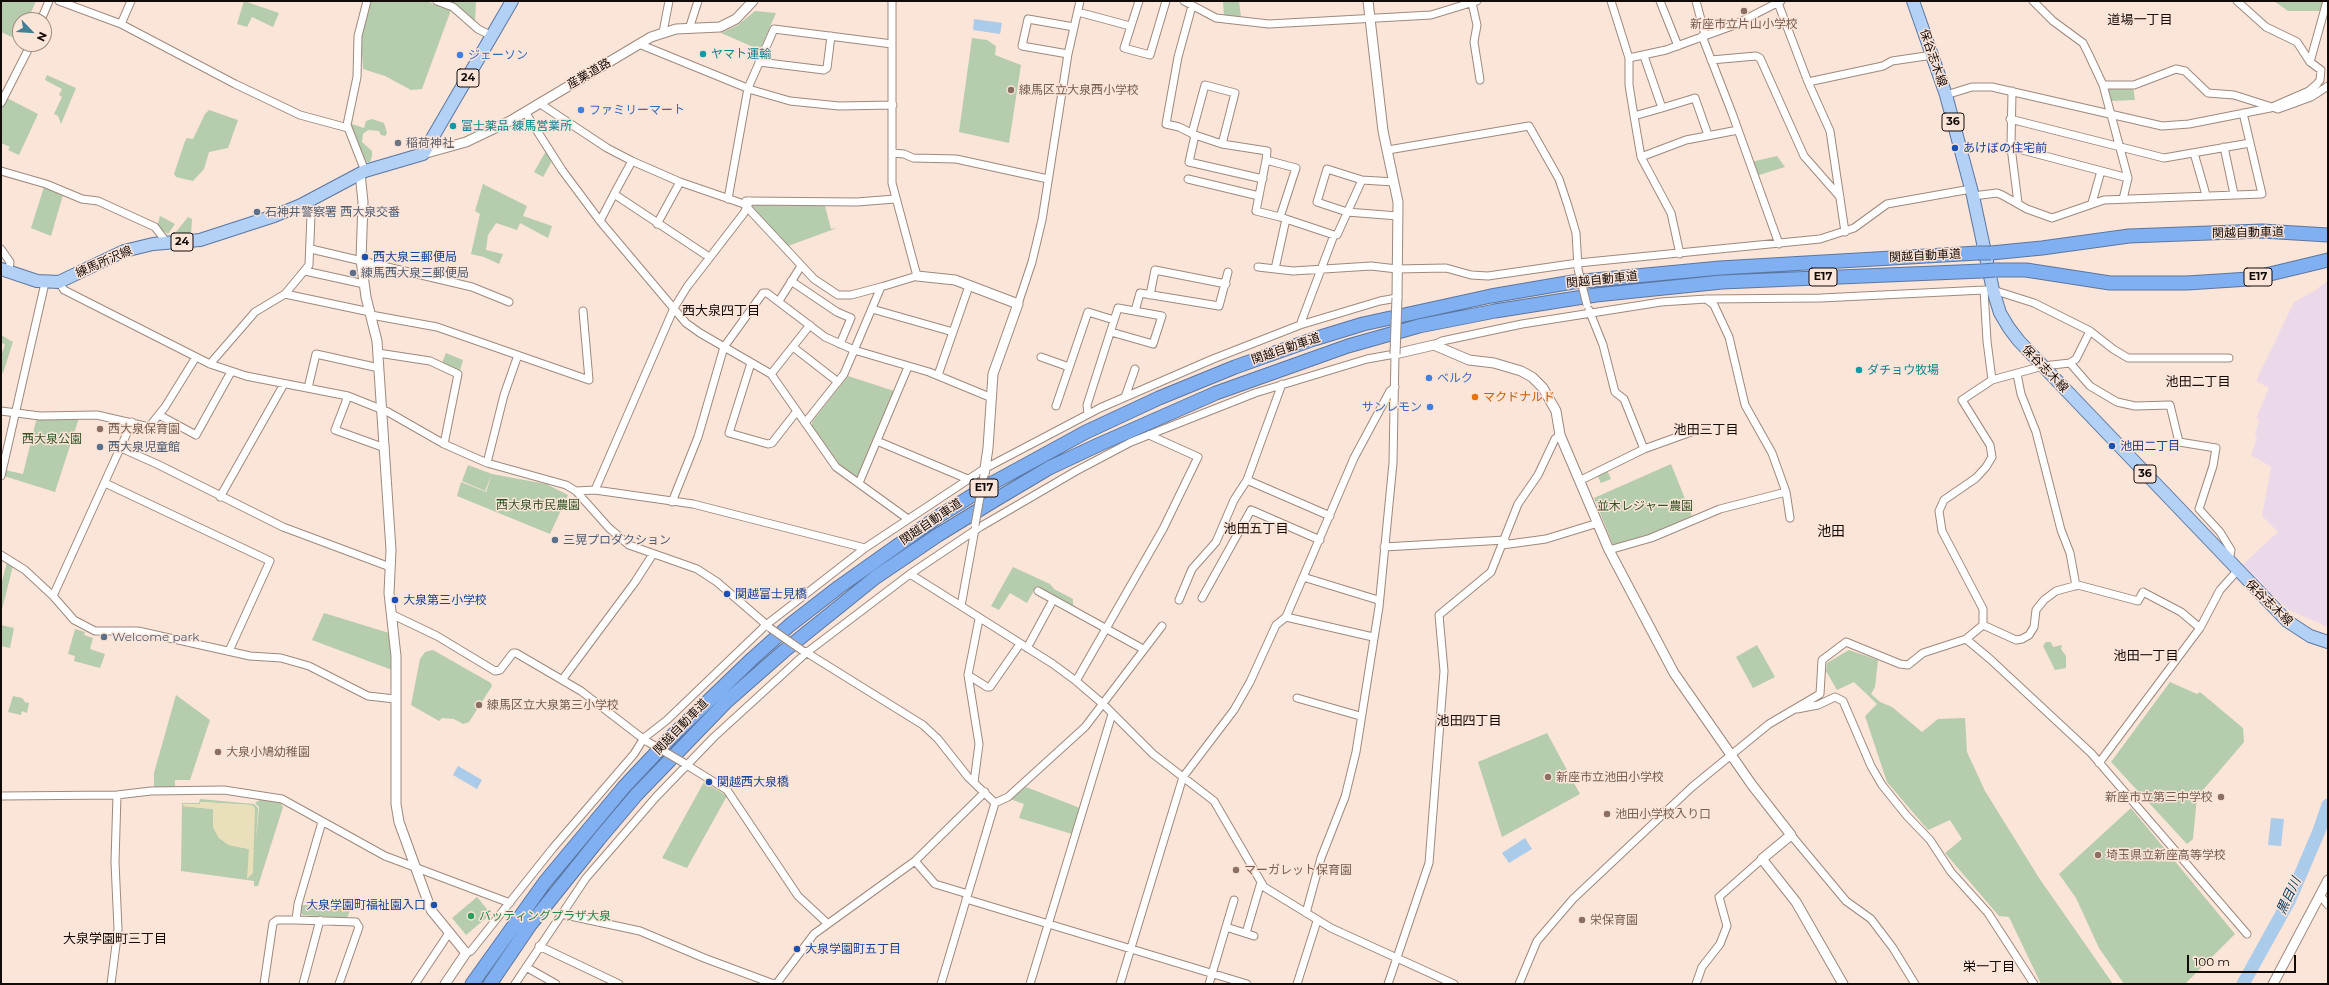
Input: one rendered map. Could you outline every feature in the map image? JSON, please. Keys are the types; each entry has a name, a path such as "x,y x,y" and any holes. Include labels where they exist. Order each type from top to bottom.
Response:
{"highway":[{"name":"関越自動車道","path":"472,984 519,915 580,838 673,735 746,664 790,625 939,516 989,485 1086,432 1159,398 1221,373 1314,339 1363,324 1491,296 1573,282 1720,268 1991,253 2042,248 2129,236 2262,231 2328,235"},
{"name":"関越自動車道","path":"490,984 530,925 599,839 648,783 727,701 784,651 876,577 938,535 995,500 1049,468 1216,393 1348,346 1419,326 1495,311 1596,295 1722,282 2026,270 2129,284 2187,283 2249,279 2328,260"}],"main road":[{"name":"24","path":"423,154 512,1"},
{"name":"保谷志木線","path":"1913,1 1946,95 1972,193 1988,290 2009,328 2237,572 2292,626 2310,636 2328,642"},
{"name":"練馬所沢線","path":"5,271 45,283 59,282 124,251 142,246 167,242 210,238 301,205 362,172 423,154"}],"street":[{"path":"44,12 49,1"},
{"path":"59,1 121,24 266,100 300,115 348,128"},
{"path":"121,24 131,1"},
{"path":"367,1 358,36 358,70 348,128 362,172 363,202 361,260 364,284 378,353 385,448 390,567 389,593 396,656 396,804 399,822 431,910 466,953"},
{"path":"437,1 448,3 478,29 492,36"},
{"path":"664,32 669,1"},
{"path":"689,29 698,1"},
{"name":"産業道路","path":"423,154 466,142 525,112 639,44 664,32 713,28 730,23 753,1"},
{"path":"892,1 892,183 895,199 917,276"},
{"path":"961,606 984,472 993,374 1032,262 1048,179 1068,54 1080,1"},
{"path":"1139,1 1124,48 1150,55 1166,1"},
{"path":"1184,1 1216,18 1269,24 1431,15 1476,2 1477,25 1474,42 1480,80"},
{"path":"1306,913 1315,876 1336,824 1350,779 1379,607 1378,600 1393,463 1396,387 1395,354 1398,216 1394,182 1382,124 1368,1"},
{"path":"1611,1 1630,58 1629,85 1641,157 1671,212 1680,254"},
{"path":"1660,1 1678,46"},
{"path":"1696,1 1711,60 1779,244"},
{"path":"2033,1 2053,21 2083,43 2103,85 2128,178 2123,200"},
{"path":"1946,95 1972,87 1992,87 2162,126 2189,124 2270,108 2309,91 2317,84 2320,80 2321,70 2310,62 2297,42 2266,27 2237,1"},
{"path":"2310,62 2327,1"},
{"path":"1630,58 1644,56 1678,46 1732,26 1780,2 1808,82 1830,131 1845,232"},
{"path":"1192,6 1178,57 1166,124 1179,126 1194,134 1222,144 1267,151 1256,211 1283,218 1334,235"},
{"path":"1078,12 1130,26"},
{"path":"1068,54 1022,46 1028,19 1074,27"},
{"path":"728,199 748,88 774,29 892,44"},
{"path":"759,62 824,70 827,68 831,36"},
{"path":"639,44 748,88 790,101 840,106 893,105"},
{"path":"1,103 27,52"},
{"path":"1808,82 1883,66 1892,61 1933,55"},
{"path":"1644,56 1662,108"},
{"path":"1711,60 1756,56 1760,58 1804,156 1840,197"},
{"path":"2103,85 2134,85 2176,69 2185,71 2208,93 2234,95 2270,108 2278,109 2311,97 2326,87"},
{"path":"1222,144 1235,93 1205,84 1189,162 1263,179"},
{"path":"2012,91 2010,119 2011,147 2018,203"},
{"path":"1634,116 1695,98 1708,135"},
{"path":"539,103 601,144 632,161 680,182 738,202 749,204 857,202 895,199"},
{"path":"525,112 562,170 600,221 686,323 771,374 836,467 908,519"},
{"path":"1258,266 1275,269 1319,270 1371,266 1397,269 1446,268 1471,275 1488,276 1820,239 1845,232 1887,204 1972,193 1996,193 2036,213 2052,218 2061,217 2092,203 2104,200 2262,194 2243,113"},
{"path":"2010,119 2164,158 2250,143"},
{"path":"1388,150 1529,126 1559,179 1576,233 1578,266 1587,305 1603,345 1615,392 1624,399 1644,449"},
{"path":"1641,157 1686,140 1738,130"},
{"path":"2011,147 2128,178"},
{"path":"2224,147 2234,194"},
{"path":"893,153 904,154 913,158 956,159 1048,179"},
{"path":"2194,153 2206,195"},
{"path":"1266,160 1296,168 1283,218 1275,269"},
{"path":"600,221 632,161"},
{"path":"1394,182 1362,180 1327,169 1317,202 1347,212 1398,216"},
{"path":"2092,203 2101,170"},
{"path":"1,171 46,184 82,199 98,201 155,227 167,242"},
{"path":"1188,179 1259,196"},
{"path":"1300,325 1319,270 1334,235 1337,235 1362,180"},
{"path":"658,224 680,182"},
{"path":"614,194 709,257"},
{"path":"749,204 801,266 814,279 839,296 851,295 917,276 948,279 1018,304"},
{"path":"595,490 674,308 709,257 749,204"},
{"path":"210,364 256,312 286,294 309,265 311,249 311,215 301,205"},
{"path":"1,249 10,262 5,271"},
{"path":"311,249 472,287 509,302"},
{"path":"779,301 801,266"},
{"path":"1150,295 1155,270 1226,284"},
{"path":"305,271 364,284"},
{"path":"1135,311 1140,293 1219,306 1228,272"},
{"path":"792,281 837,312 851,318 840,344"},
{"path":"59,282 64,290 210,364 231,372 348,396 382,409 444,444 487,463 548,478 576,491 617,536 629,545 696,569 717,582 768,626 805,652 923,725 938,739 974,782 995,803"},
{"path":"1,476 45,283"},
{"path":"938,375 969,286"},
{"path":"805,423 844,374 880,287"},
{"path":"1988,290 1987,341 1992,380"},
{"path":"515,984 539,946 596,866 656,797 686,764 805,652 910,574 974,533 980,527 1076,471 1149,435 1282,384 1367,358 1395,354 1434,345 1442,341 1522,324 1661,302 1706,299 1821,298 1988,290 2034,303 2090,331 2113,349 2128,358 2229,358"},
{"path":"672,502 698,437 724,347 763,293 767,292 825,337 840,344 854,350 938,375 992,398"},
{"path":"286,294 370,314 437,327 589,380 582,311"},
{"path":"445,984 466,953 471,951 553,848 646,740 768,626 865,548 970,480 1088,414 1300,325 1380,300 1397,298"},
{"path":"1706,299 1714,306 1729,337 1745,406 1772,454 1786,492 1790,518"},
{"path":"1088,414 1087,405 1110,332 1118,308 1162,316 1153,344 1110,332"},
{"path":"872,309 953,332"},
{"path":"1056,406 1088,312 1114,320"},
{"path":"771,374 810,325"},
{"path":"1519,984 1537,940 1573,899 1655,820 1768,724 1820,694 1822,660 1846,642 1900,664 1908,665 1923,653 1966,639 1982,625 1983,609 1942,531 1939,510 1944,500 1976,478 1986,467 1992,457 1990,445 1962,400 1992,380 2043,366 2070,363 2076,359 2090,331"},
{"path":"1434,345 1456,356 1511,367 1532,377 1543,388 1553,404 1560,435 1581,480 1609,550 1674,673 1731,755 1791,834 1846,901 1871,919 1893,948 1916,984"},
{"path":"792,347 838,382"},
{"path":"378,353 430,361 458,374 444,444"},
{"path":"308,388 316,354 379,368"},
{"path":"487,463 504,395 518,355"},
{"path":"1,411 15,414 97,415 149,427 159,415 196,357"},
{"path":"1041,357 1070,367"},
{"path":"751,363 729,433 768,444 772,443 797,411"},
{"path":"2070,363 2090,386 2117,402 2136,406 2170,405 2179,442 2216,448 2213,466 2199,509 2220,532 2231,550 2229,562"},
{"path":"859,483 908,367"},
{"path":"1125,398 1135,369"},
{"path":"159,415 196,435 231,372"},
{"path":"2017,374 2021,394 2036,432 2061,530 2070,553 2076,586"},
{"path":"220,497 284,384"},
{"path":"1179,600 1192,569 1216,542 1234,500 1247,480 1282,384"},
{"path":"1120,984 1183,777 1234,710 1250,682 1276,625 1286,618 1370,426 1390,391 1396,387"},
{"path":"348,396 335,430 385,448"},
{"path":"53,596 132,422"},
{"path":"1581,480 1644,449 1694,431"},
{"path":"1076,681 1163,530 1198,457 1149,435"},
{"path":"1388,984 1429,863 1444,670 1439,615 1491,572 1518,504 1538,475 1555,439 1560,435"},
{"path":"877,441 970,480"},
{"path":"121,448 159,465 220,497 283,527 390,567"},
{"path":"1247,480 1330,516"},
{"path":"105,483 270,561 229,651"},
{"path":"576,491 595,490 719,510 760,523 854,544 865,548"},
{"path":"1609,550 1651,538 1720,509 1786,492"},
{"path":"1202,598 1251,510 1320,540"},
{"path":"1384,546 1546,539 1598,523"},
{"path":"562,680 635,582 653,554"},
{"path":"1,555 25,570 53,596 74,620 95,631 138,631 229,651 296,662 309,666 366,696 395,699"},
{"path":"2099,763 2200,628 2215,596 2237,572"},
{"path":"910,574 1076,681 1103,704 1153,754 1214,801 1264,887 1317,921 1454,984"},
{"path":"1303,577 1378,600"},
{"path":"1982,625 2016,640 2022,639 2029,635 2034,627 2036,610 2044,600 2056,591 2076,586 2138,601 2143,592 2181,612 2200,628"},
{"path":"1038,591 1143,649"},
{"path":"1027,648 1053,600"},
{"path":"391,614 437,636 495,671 500,670 513,653 516,653 581,691 646,740 727,790 789,884 798,896 827,924"},
{"path":"1286,618 1373,637"},
{"path":"974,782 978,744 968,675 980,619"},
{"path":"941,984 995,803 1008,797 1085,727 1162,626"},
{"path":"1966,639 2036,701 2091,753 2247,934"},
{"path":"968,675 987,687 990,687 1020,644"},
{"path":"1789,711 1818,705 1835,697 1842,701 1871,766 1882,785 1907,816 1930,840 1950,872 1988,914 2034,984"},
{"path":"1297,698 1360,716"},
{"path":"1030,984 1112,714"},
{"path":"1,796 117,795 151,791 235,791 282,799 385,856 510,903"},
{"path":"561,914 640,931 704,958 776,984 800,950 814,934 915,861 985,792"},
{"path":"111,984 118,929 115,862 117,795"},
{"path":"296,920 298,904 322,822"},
{"path":"1696,984 1702,967 1720,944 1727,926 1719,897 1791,834"},
{"path":"1762,859 1796,902 1843,984"},
{"path":"915,861 935,884 967,896 1048,925 1248,984"},
{"path":"2273,984 2328,880"},
{"path":"1246,933 1261,882"},
{"path":"2320,895 2328,904"},
{"path":"1209,984 1234,900"},
{"path":"264,984 273,923 277,920 356,922 358,927 339,984"},
{"path":"303,984 320,920"},
{"path":"1297,984 1317,921"},
{"path":"1226,927 1254,936"},
{"path":"415,984 449,933"},
{"path":"539,946 619,984"},
{"path":"526,967 556,984"}],"shaded area":[{"path":"2328,281 2328,627 2289,610 2241,566 2278,532 2262,516 2271,467 2251,455 2257,438 2255,435 2259,420 2256,418 2269,388 2256,381 2294,302 2311,293"}],"green space":[{"path":"1,1 36,1 31,12 12,12 12,37 1,32"},
{"path":"244,1 279,13 273,27 252,17 247,27 237,24"},
{"path":"371,1 426,1 451,10 422,89 411,90 385,76 363,69 361,37"},
{"path":"452,1 476,1 475,22 453,4"},
{"path":"1223,1 1239,1 1241,17 1224,16"},
{"path":"2274,1 2324,1 2322,11 2288,11"},
{"path":"755,11 776,13 760,50 721,33 738,25"},
{"path":"972,38 987,40 996,46 995,55 1021,65 1009,143 959,132"},
{"path":"47,75 76,88 61,124 58,116 54,114 62,97 59,95 62,89 45,80"},
{"path":"2133,87 2135,100 2111,101 2108,89"},
{"path":"7,98 38,114 19,155 8,150 10,147 1,143 1,109"},
{"path":"209,110 238,120 228,148 209,152 204,169 193,181 176,177 174,174 185,141 187,138 193,139 205,114"},
{"path":"372,119 384,123 387,133 385,136 381,135 379,131 368,130 363,134 362,142 372,151 370,162 366,162 351,127 352,124 364,128 366,121"},
{"path":"546,151 552,161 543,177 534,172"},
{"path":"1777,156 1785,167 1756,176 1751,162"},
{"path":"483,184 527,206 523,216 552,226 548,238 520,223 517,230 496,223 488,235 486,250 503,254 499,264 484,257 471,254 480,214 475,211"},
{"path":"44,187 63,195 51,236 31,228"},
{"path":"754,205 825,206 831,229 837,228 788,246 752,207"},
{"path":"160,216 175,224 168,234 157,227"},
{"path":"188,217 192,219 191,235 172,237"},
{"path":"1,335 13,342 3,373 1,372 1,355 5,345 1,342"},
{"path":"446,353 463,360 460,371 442,363"},
{"path":"848,376 894,391 858,475 855,477 839,464 812,426 812,422"},
{"name":"西大泉公園","path":"80,415 55,492 4,476 5,470 23,474 37,417"},
{"name":"並木レジャー農園","path":"1671,464 1692,516 1648,535 1613,545 1594,498"},
{"path":"468,465 492,474 485,491 462,481"},
{"path":"1607,470 1611,479 1601,483 1597,475"},
{"name":"西大泉市民農園","path":"492,474 546,484 568,495 550,534 457,496 461,482 486,492"},
{"path":"7,562 13,566 1,613 1,585"},
{"path":"1013,567 1050,584 1054,589 1073,599 1073,606 1036,587 1027,603 1010,593 999,610 991,606"},
{"path":"324,613 389,633 392,670 312,640"},
{"path":"1,625 14,628 10,648 1,646"},
{"path":"75,629 85,632 84,635 93,638 90,649 105,654 100,668 74,661 75,656 68,654"},
{"path":"2046,642 2051,642 2053,647 2062,645 2061,649 2066,656 2066,668 2055,670 2043,646"},
{"path":"1757,645 1775,677 1753,688 1736,657"},
{"path":"433,650 491,683 492,686 469,722 463,724 454,719 442,718 439,721 411,705 420,659 425,652"},
{"path":"1849,650 1878,660 1875,687 1871,694 1880,702 1892,707 1922,732 1938,719 1965,718 1967,752 1985,791 2039,878 2113,984 2041,984 2009,917 1999,916 1945,853 1962,839 1950,820 1928,830 1887,782 1865,716 1877,704 1854,682 1837,690 1826,671 1827,663"},
{"path":"2170,682 2197,694 2200,692 2243,728 2244,742 2197,797 2193,839 2187,844 2111,762"},
{"path":"176,695 210,720 190,780 175,780 175,787 154,788 154,773"},
{"path":"13,696 22,698 25,702 29,703 27,713 22,711 21,715 8,712"},
{"path":"1547,733 1580,794 1502,837 1478,762"},
{"path":"704,782 727,796 687,868 662,858"},
{"path":"1026,787 1080,808 1072,834 1019,818 1024,804 1010,799"},
{"path":"200,799 254,804 258,808 256,841 259,807 255,803 261,799 280,802 283,807 258,886 254,886 254,881 181,871 182,803 199,803","holes":["201,802 251,805 248,878 249,849 229,845 219,838 213,827 213,809 183,806 183,804 200,804"]},
{"path":"2131,808 2235,934 2185,984 2124,984 2099,948 2076,898 2059,874"},
{"name":"バッティングプラザ大泉","path":"477,897 491,914 466,935 452,918"},
{"path":"301,905 352,906 347,918 303,915 301,913"}],"sand":[{"path":"201,802 252,805 255,808 253,873 247,879 249,849 229,845 219,838 213,827 213,809 183,806 183,804 200,804"}],"water":[{"path":"974,19 1002,23 1000,34 973,30"},
{"path":"458,766 482,780 477,789 453,775"},
{"path":"2271,818 2284,819 2281,846 2268,845"},
{"path":"1525,838 1532,849 1509,863 1502,853"}],"waterway":[{"name":"黒目川","path":"2243,984 2290,899 2319,831 2328,805"}],"place":[{"name":"新座市立片山小学校","path":"1744,11"},
{"name":"ヤマト運輸","path":"703,54"},
{"name":"ジェーソン","path":"460,55"},
{"name":"練馬区立大泉西小学校","path":"1011,90"},
{"name":"ファミリーマート","path":"581,110"},
{"name":"富士薬品 練馬営業所","path":"453,126"},
{"name":"稲荷神社","path":"398,143"},
{"name":"あけぼの住宅前","path":"1955,148"},
{"name":"石神井警察署 西大泉交番","path":"257,212"},
{"name":"西大泉三郵便局","path":"365,257"},
{"name":"練馬西大泉三郵便局","path":"353,273"},
{"name":"ダチョウ牧場","path":"1859,370"},
{"name":"ベルク","path":"1429,378"},
{"name":"マクドナルド","path":"1475,397"},
{"name":"サンレモン","path":"1430,407"},
{"name":"西大泉保育園","path":"100,429"},
{"name":"池田二丁目","path":"2112,446"},
{"name":"西大泉児童館","path":"100,447"},
{"name":"三晃プロダクション","path":"555,540"},
{"name":"関越富士見橋","path":"727,594"},
{"name":"大泉第三小学校","path":"395,600"},
{"name":"Welcome park","path":"104,637"},
{"name":"練馬区立大泉第三小学校","path":"479,705"},
{"name":"大泉小鳩幼稚園","path":"218,752"},
{"name":"新座市立池田小学校","path":"1548,777"},
{"name":"関越西大泉橋","path":"709,782"},
{"name":"新座市立第三中学校","path":"2221,797"},
{"name":"池田小学校入り口","path":"1607,814"},
{"name":"埼玉県立新座高等学校","path":"2098,855"},
{"name":"マーガレット保育園","path":"1236,870"},
{"name":"大泉学園町福祉園入口","path":"434,905"},
{"name":"バッティングプラザ大泉","path":"471,916"},
{"name":"栄保育園","path":"1582,920"},
{"name":"大泉学園町五丁目","path":"797,949"}],"district":[{"name":"道場一丁目","path":"2140,20"},
{"name":"西大泉四丁目","path":"721,311"},
{"name":"池田二丁目","path":"2198,382"},
{"name":"池田三丁目","path":"1706,430"},
{"name":"池田五丁目","path":"1256,529"},
{"name":"池田","path":"1831,532"},
{"name":"池田一丁目","path":"2146,656"},
{"name":"池田四丁目","path":"1469,721"},
{"name":"大泉学園町三丁目","path":"115,939"},
{"name":"栄一丁目","path":"1989,967"}]}
